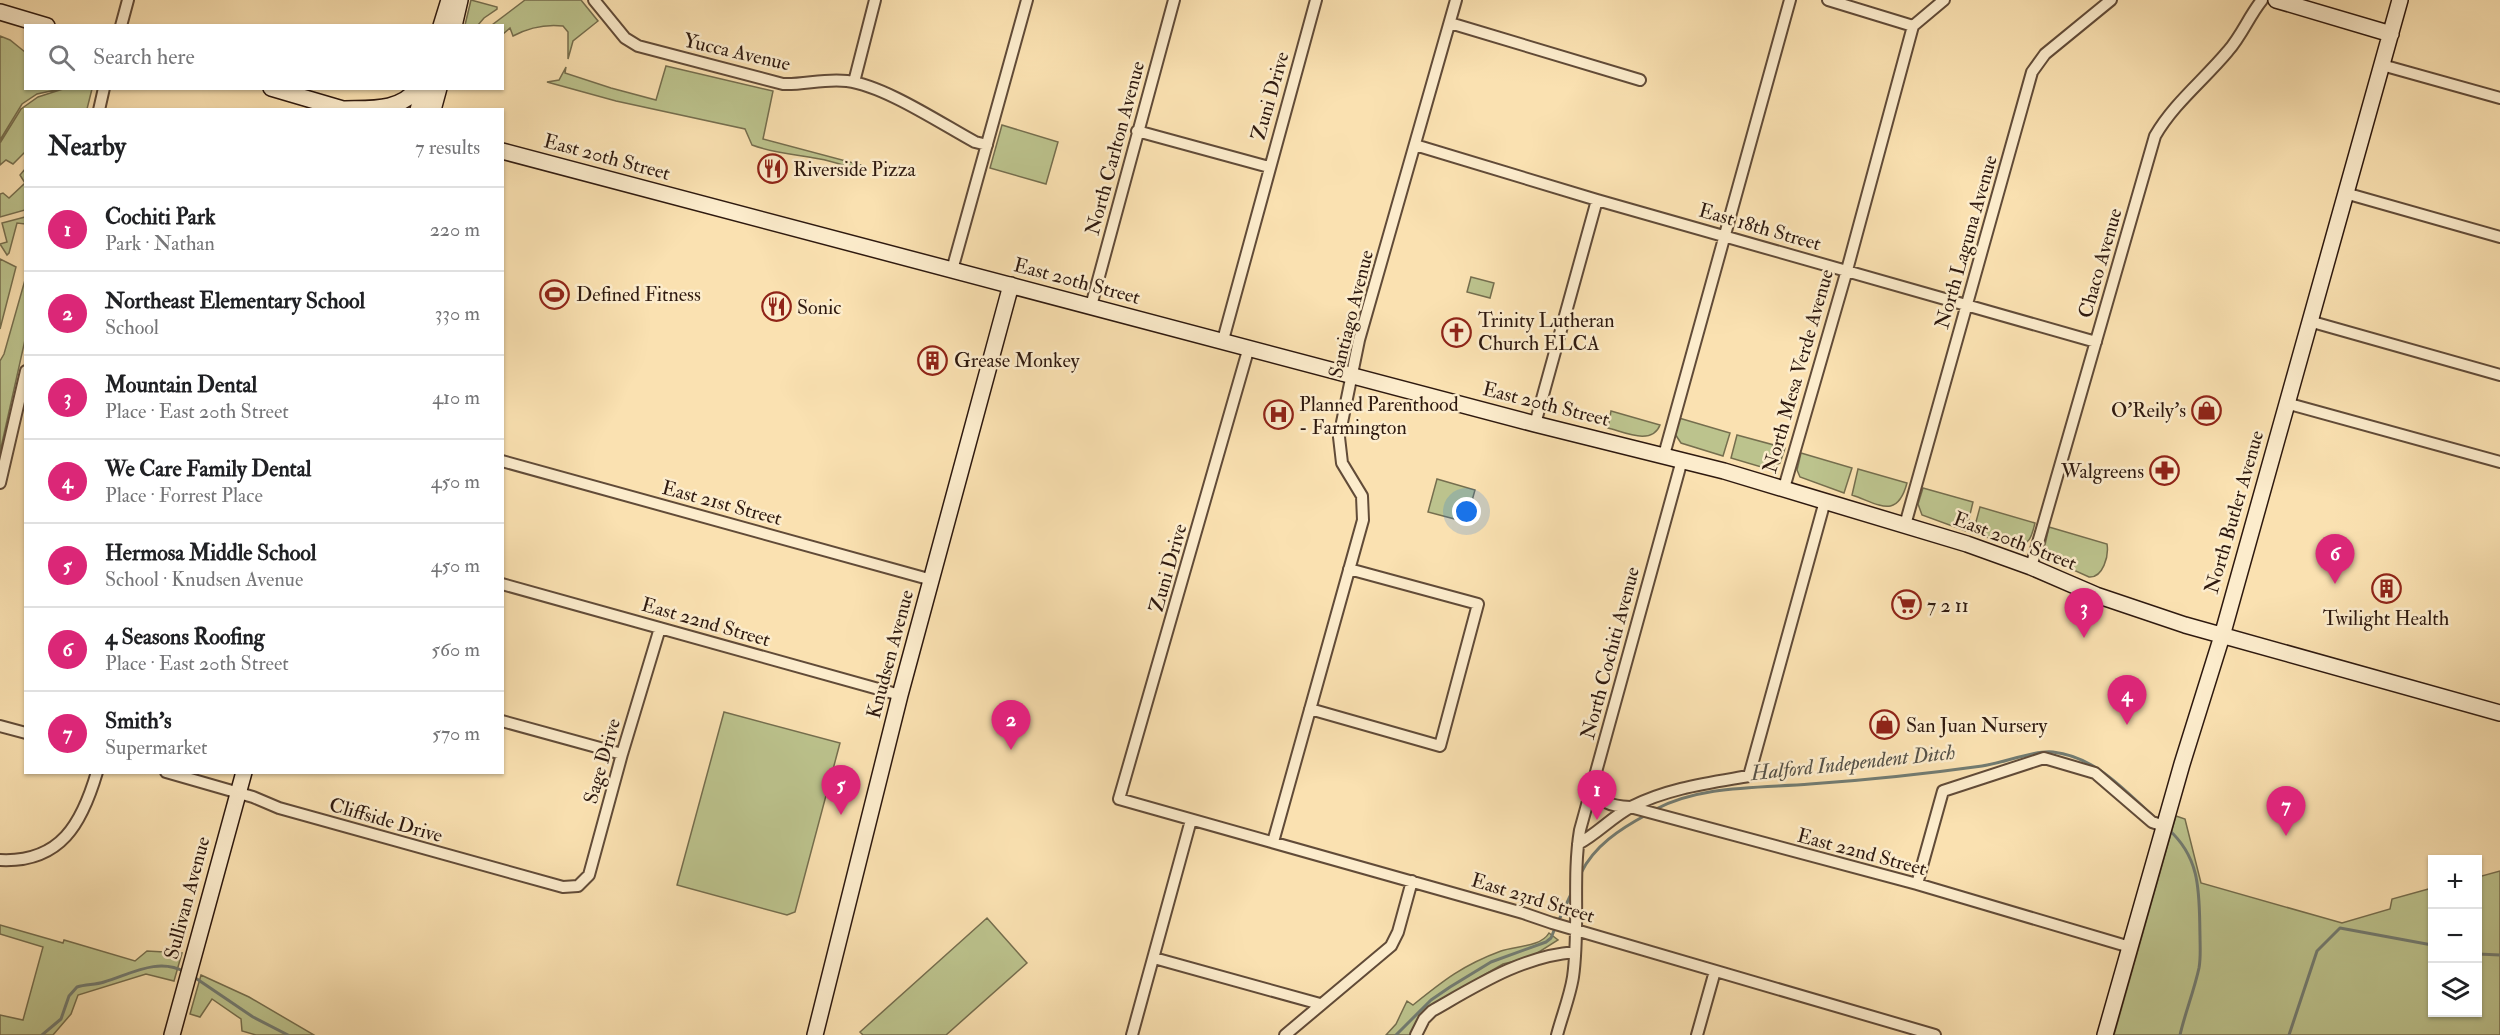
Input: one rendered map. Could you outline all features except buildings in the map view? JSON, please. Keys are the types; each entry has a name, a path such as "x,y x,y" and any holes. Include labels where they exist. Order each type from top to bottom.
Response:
{"main road":[{"path":"442,24 449,0"},
{"path":"454,24 460,0"},
{"path":"2276,0 2391,34"},
{"name":"North Butler Avenue","path":"2105,1035 2164,826 2222,636 2400,0"},
{"path":"0,12 40,24"},
{"path":"278,90 341,108"},
{"path":"359,108 389,106 411,96 416,90"},
{"path":"419,108 423,90"},
{"path":"433,108 438,90"},
{"name":"East 20th Street","path":"504,152 1784,488 1967,544 2031,567 2096,595 2222,636 2500,713"},
{"name":"Knudsen Avenue","path":"815,1035 900,695 1011,285"},
{"name":"Sullivan Avenue","path":"172,1035 243,774"}],"street":[{"path":"122,24 128,0"},
{"name":"Yucca Avenue","path":"594,0 625,38 638,46 783,84 793,85 819,80 854,82 877,90 975,142 987,145"},
{"path":"854,82 875,0"},
{"path":"952,270 1027,0"},
{"name":"North Carlton Avenue","path":"1091,306 1174,0"},
{"name":"Zuni Drive","path":"1223,340 1316,0"},
{"name":"Santiago Avenue","path":"1273,842 1364,511 1362,496 1342,463 1339,445 1359,340 1456,0"},
{"path":"1664,455 1790,0"},
{"path":"1828,0 1913,26 1944,0"},
{"name":"North Laguna Avenue","path":"1905,525 2032,72 2045,54 2111,0"},
{"name":"Chaco Avenue","path":"2031,567 2155,136 2178,104 2243,33 2262,0"},
{"path":"1450,22 1640,80"},
{"name":"North Mesa Verde Avenue","path":"1784,488 1847,270 1913,26"},
{"path":"2382,65 2500,98"},
{"path":"99,108 104,90"},
{"path":"1137,131 1269,167"},
{"name":"East 18th Street","path":"1415,145 1597,200 2096,342"},
{"path":"2345,193 2500,237"},
{"path":"1536,424 1597,200"},
{"path":"2309,321 2500,375"},
{"name":"Zuni Drive","path":"1119,799 1249,347"},
{"path":"0,483 24,380"},
{"path":"2286,403 2500,462"},
{"name":"North Cochiti Avenue","path":"1557,1035 1573,978 1578,844 1592,784 1682,460"},
{"name":"East 21st Street","path":"504,462 932,580"},
{"path":"1578,844 1630,807 1674,789 1749,776 1825,501"},
{"path":"1310,709 1440,746 1478,604 1349,569"},
{"name":"East 22nd Street","path":"504,585 900,695"},
{"name":"Sage Drive","path":"563,887 578,886 589,875 660,628"},
{"path":"504,722 622,754"},
{"path":"0,726 24,732"},
{"path":"1917,884 1943,791 2044,758 2095,773 2152,822 2164,826"},
{"path":"0,860 29,857 49,849 64,839 80,820 96,774"},
{"name":"Cliffside Drive","path":"173,774 238,793 291,812 563,887"},
{"name":"East 22nd Street","path":"1592,784 1600,799 1614,806 1630,807 1917,884 2130,947"},
{"name":"East 23rd Street","path":"1119,799 1412,881 1935,1035"},
{"path":"1132,1035 1191,820"},
{"path":"1285,1035 1391,946 1398,932 1412,881"},
{"path":"1416,1035 1424,1019 1432,1011 1499,973 1558,953 1575,952"},
{"path":"1154,958 1320,1004"},
{"path":"1697,1035 1715,971"}],"green space":[{"path":"471,0 497,7 479,24 465,24"},
{"path":"525,0 581,0 598,21 573,41 568,59 568,32 563,26 537,27 513,36 510,28 504,33 504,24 493,24"},
{"path":"0,36 10,40 24,51 24,90 55,90 37,94 22,104 0,140"},
{"path":"666,66 773,91 763,139 861,165 859,172 833,162 752,145 745,129 616,101 547,82 559,80 566,67 565,73 656,100"},
{"path":"60,90 92,90 87,108 24,108 24,153 13,164 6,160 0,165 0,143 21,109 38,97"},
{"path":"1002,125 1058,142 1046,184 990,168"},
{"path":"24,184 24,210 0,217 0,194 3,193 9,198"},
{"path":"24,217 24,224 17,223 7,255 0,244 7,242 2,223"},
{"path":"0,259 16,267 0,329"},
{"path":"1471,277 1494,283 1490,298 1467,292"},
{"path":"24,284 24,344 0,452 0,361"},
{"path":"1611,411 1660,425 1651,435 1644,436 1608,428"},
{"path":"1679,418 1730,433 1723,456 1681,443 1675,434"},
{"path":"1737,435 1785,448 1780,463 1768,469 1731,458"},
{"path":"1801,453 1852,468 1844,493 1800,477 1797,470"},
{"path":"1858,469 1907,483 1903,495 1898,502 1886,506 1852,495"},
{"path":"1437,479 1475,490 1466,522 1428,512"},
{"path":"1923,488 1973,502 1966,531 1922,515 1918,504"},
{"path":"1980,507 2035,523 2030,539 2020,546 2015,546 1973,533"},
{"path":"2049,527 2107,544 2106,560 2098,574 2089,577 2047,558 2044,549"},
{"path":"724,712 840,743 795,912 787,915 677,885"},
{"path":"2176,816 2185,819 2201,883 2342,923 2390,909 2392,899 2428,889 2428,1017 2482,1017 2482,876 2500,871 2500,1035 2114,1035"},
{"path":"987,918 1027,963 946,1035 863,1035 860,1032"},
{"path":"0,925 63,943 64,940 135,961 147,951 182,953 174,981 146,974 78,995 71,1014 53,1035 0,1035 0,1015 23,1020 43,947 0,934"},
{"path":"1549,933 1558,940 1531,957 1503,964 1430,1006 1420,1016 1412,1035 1386,1035 1396,1024 1407,1001 1413,1005 1444,981 1476,962 1501,951 1534,944"},
{"path":"201,975 249,997 314,1035 256,1035 242,1031 241,1019 212,999 200,1017 190,1014"}],"waterway":[{"name":"Halford Independent Ditch","path":"1654,810 1691,796 1730,789 1918,774 1982,766 2037,753 2053,752 2083,760 2096,768 2154,817"},
{"name":"Halford Independent Ditch","path":"1581,873 1600,846 1646,815"},
{"name":"Halford Independent Ditch","path":"2168,829 2179,841 2193,865 2199,906 2200,964 2180,1035"},
{"name":"Halford Independent Ditch","path":"1558,922 1572,892"},
{"name":"Halford Independent Ditch","path":"1396,1035 1431,1000 1450,987 1491,962 1546,942 1551,938 1555,928"},
{"path":"2289,1035 2317,951 2340,928 2428,944"},
{"path":"2482,954 2500,955"},
{"name":"Halford Independent Ditch","path":"42,1035 61,1019 69,996 77,987 101,983 155,966 165,966 185,972"},
{"name":"Halford Independent Ditch","path":"194,977 253,1017 288,1035"}],"place":[{"name":"Riverside Pizza","path":"772,169"},
{"name":"Defined Fitness","path":"555,294"},
{"name":"Sonic","path":"776,307"},
{"name":"Trinity Lutheran Church ELCA","path":"1457,332"},
{"name":"Grease Monkey","path":"933,360"},
{"name":"O'Reily's","path":"2207,410"},
{"name":"Planned Parenthood - Farmington","path":"1278,415"},
{"name":"Walgreens","path":"2165,471"},
{"name":"4 Seasons Roofing","path":"2335,584"},
{"name":"Twilight Health","path":"2386,588"},
{"name":"7 2 11","path":"1906,605"},
{"name":"Mountain Dental","path":"2084,638"},
{"name":"San Juan Nursery","path":"1885,725"},
{"name":"We Care Family Dental","path":"2127,725"},
{"name":"Northeast Elementary School","path":"1011,750"},
{"name":"Hermosa Middle School","path":"841,815"},
{"name":"Cochiti Park","path":"1597,820"},
{"name":"Smith's","path":"2286,836"}]}
